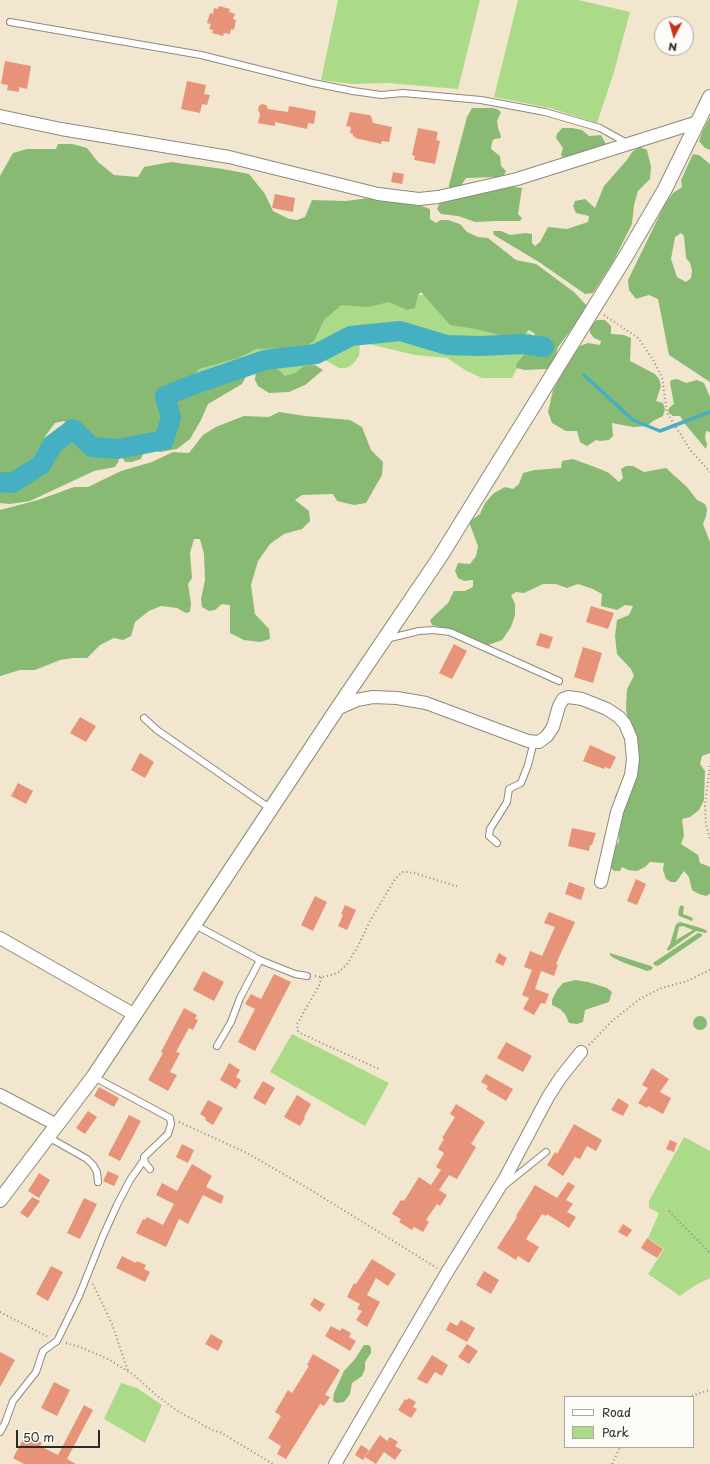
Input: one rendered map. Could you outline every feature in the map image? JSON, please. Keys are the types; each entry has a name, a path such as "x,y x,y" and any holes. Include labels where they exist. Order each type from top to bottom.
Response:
{"street":[{"path":"0,1200 94,1076 337,709 440,557 665,189 710,97"},
{"path":"0,116 61,129 229,157 378,194 419,199 438,198 516,179 698,122"},
{"path":"337,709 357,700 373,697 397,698 426,703 528,741 539,742 553,728 559,706 563,699 568,697 582,699 607,709 619,717 625,724 631,738 633,759 631,775 617,812 601,882"},
{"path":"0,938 135,1015"},
{"path":"335,1464 446,1274 496,1192 548,1097 561,1077 581,1052"},
{"path":"0,1095 57,1125"}],"lane":[{"path":"10,22 201,55 313,83 353,91 380,95 402,93 441,95 488,101 545,112 600,128 628,144"},
{"path":"385,639 419,631 433,630 450,632 559,681"},
{"path":"144,718 157,730 271,808"},
{"path":"497,843 489,836 490,829 507,802 509,789 521,783 528,765 534,741"},
{"path":"195,925 260,960 295,974 307,976"},
{"path":"217,1046 231,1022 240,998 260,960"},
{"path":"0,1432 14,1401 36,1372 43,1351 57,1341 79,1296 117,1205 130,1180 144,1160 144,1157 168,1134 172,1124 170,1118 94,1076"},
{"path":"48,1137 87,1159 97,1172 98,1182"},
{"path":"496,1192 546,1152"},
{"path":"144,1160 150,1169"}],"path":[{"path":"593,309 638,338 652,358 662,377 667,414 691,451 710,472"},
{"path":"710,766 705,806 706,824 710,840"},
{"path":"307,976 321,977 339,972 347,964 358,948 370,921 392,884 402,872 414,873 459,887"},
{"path":"581,1052 612,1021 641,998 662,988 687,981 710,970"},
{"path":"321,977 320,984 297,1024 298,1030 302,1034 379,1070"},
{"path":"170,1118 247,1153 306,1187 446,1274"},
{"path":"669,1211 710,1253"},
{"path":"86,1278 95,1285 112,1324 129,1372"},
{"path":"0,1312 57,1341 80,1347 108,1359 129,1372 176,1410 220,1432 273,1464"},
{"path":"691,1396 710,1390"},
{"path":"612,1464 620,1448"}],"green space":[{"path":"338,0 480,0 458,89 387,83 352,84 321,80"},
{"path":"518,0 578,0 630,12 614,72 597,123 550,108 494,97"},
{"path":"472,108 492,108 501,112 497,121 501,138 494,139 491,149 500,156 501,166 506,171 504,175 497,177 466,178 458,190 449,192 449,185 467,117"},
{"path":"710,117 710,150 705,148 699,141"},
{"path":"562,128 582,130 589,136 601,135 606,144 604,147 593,152 562,157 561,155 563,148 556,138 557,134"},
{"path":"58,144 72,144 87,148 98,162 114,175 138,177 144,167 171,162 249,174 265,194 273,211 289,219 297,220 305,217 312,200 346,201 369,198 406,200 415,205 430,209 430,219 436,223 441,220 448,220 460,224 467,232 478,237 488,238 516,260 536,264 574,292 588,307 558,347 553,364 547,369 525,370 516,368 517,363 528,350 535,334 529,330 520,338 508,337 476,329 450,325 421,292 418,295 415,308 407,310 389,302 368,307 341,305 324,320 314,341 303,348 256,349 238,358 199,369 189,381 164,388 158,398 166,423 159,433 137,441 86,443 64,421 55,423 46,435 35,468 22,479 0,484 0,176 13,153 27,149 56,149"},
{"path":"640,147 647,150 651,167 650,179 638,191 634,205 632,224 614,260 593,293 585,294 539,262 494,235 493,231 501,231 510,235 526,233 532,234 532,243 535,246 540,242 548,227 567,229 588,222 589,216 576,213 573,206 575,201 585,199 595,208 604,186 633,151"},
{"path":"693,154 699,155 710,164 710,382 669,355 658,299 649,295 636,299 629,290 628,280 665,204 673,193 682,187 681,180","holes":["681,233 684,236 686,258 690,263 692,270 691,278 686,282 677,277 671,259 675,237"]},
{"path":"508,186 522,188 518,214 522,218 520,221 475,222 458,216 441,214 437,209 440,202"},
{"path":"427,295 524,331 531,334 535,342 519,364 512,378 482,378 465,370 447,358 415,355 369,344 360,345 359,356 353,364 346,368 339,368 325,360 289,376 279,376 257,369 237,369 176,420 174,431 146,450 132,454 110,454 44,470 33,482 20,489 0,489 0,477 34,465 44,445 56,429 62,426 84,436 157,404 158,394 163,385 311,306"},
{"path":"597,320 605,320 611,326 611,334 624,335 631,338 630,361 655,374 659,379 661,386 656,401 663,403 665,409 663,416 647,426 633,427 612,423 613,436 609,440 596,440 587,446 580,442 577,431 566,431 552,423 548,412 553,390 571,358 580,346 588,343 600,345 601,341 594,338 590,333 590,325"},
{"path":"236,365 245,365 249,368 249,371 242,384 208,404 190,439 177,449 160,452 152,450 154,441 173,430 176,422 171,415 170,403 172,395 182,387 208,380 225,369"},
{"path":"315,365 323,370 305,385 289,392 269,393 258,386 255,380 256,370 263,366 270,366 280,371 285,376 295,373 304,366"},
{"path":"677,379 686,383 697,380 704,383 710,397 710,432 706,431 706,449 680,416 673,416 669,413 668,410 674,404 670,383 671,380"},
{"path":"279,412 350,420 362,427 371,450 383,462 382,475 366,503 354,505 337,501 333,494 302,495 295,500 309,511 310,521 302,529 284,534 270,544 258,561 251,585 255,614 269,629 270,639 260,642 244,640 230,633 230,605 222,604 215,610 209,611 202,607 201,599 205,580 204,554 200,539 194,539 190,553 192,578 188,584 191,603 190,612 186,613 177,608 161,606 149,611 135,622 131,636 123,640 114,638 100,645 87,658 60,660 35,670 20,670 0,676 0,510 38,500 74,487 88,487 121,471 152,462 173,452 189,453 203,435 216,427 244,416 269,417"},
{"path":"67,436 80,449 103,448 115,452 119,461 115,467 94,471 30,501 10,504 0,503 0,488 4,486 24,485 36,477 46,466 50,454 60,441"},
{"path":"143,449 141,459 132,462 125,462 122,457 125,452"},
{"path":"573,459 609,473 619,482 623,478 621,469 626,466 633,466 644,472 666,468 687,487 697,500 705,504 707,509 703,524 710,542 710,753 702,756 700,764 705,771 704,800 699,810 690,817 682,819 684,836 681,844 698,855 700,863 710,867 710,894 706,896 692,890 689,877 684,871 676,882 671,882 666,879 663,870 664,863 650,862 645,867 637,871 628,870 622,867 620,871 614,871 607,864 610,852 619,842 619,812 615,796 619,790 625,787 634,769 626,708 627,689 634,676 631,669 617,654 615,636 617,620 629,615 633,606 625,605 617,610 601,606 602,594 578,584 567,588 556,584 543,584 524,593 516,592 511,595 515,604 515,615 511,627 502,640 488,645 445,634 440,627 432,625 430,620 448,603 454,591 465,591 473,587 473,580 464,581 458,578 455,571 458,563 470,564 476,556 478,546 469,522 480,514 485,503 494,493 505,487 513,489 519,484 523,473 535,470 561,468 562,461"},
{"path":"682,905 684,907 683,914 691,917 693,919 692,921 679,916 678,913 680,906"},
{"path":"680,922 701,928 707,932 696,931 668,951 667,949 676,924","holes":["683,926 693,930 676,940 679,927"]},
{"path":"698,933 702,934 702,936 658,966 654,965 653,963"},
{"path":"610,953 651,966 653,968 647,971 622,962 612,957"},
{"path":"575,980 588,982 607,988 612,992 609,1002 585,1010 583,1022 577,1024 569,1023 565,1014 560,1009 552,1005 552,1000 557,990 563,983"},
{"path":"700,1016 705,1018 707,1023 705,1028 700,1030 695,1028 693,1023 695,1018"},
{"path":"292,1034 389,1083 365,1126 270,1072"},
{"path":"684,1137 710,1151 710,1278 694,1286 680,1296 648,1274 664,1249 648,1238 659,1213 649,1208 649,1201"},
{"path":"364,1345 369,1345 371,1348 371,1353 365,1362 365,1369 362,1376 352,1383 350,1394 344,1402 337,1403 333,1401 334,1393 344,1371 355,1359"},
{"path":"121,1383 137,1388 162,1405 145,1443 104,1419"}],"building":[{"path":"219,6 230,9 229,12 235,14 233,19 236,20 234,30 231,29 230,34 224,33 223,36 212,33 213,30 209,29 211,24 207,23 210,13 213,14 214,8 218,9"},
{"path":"5,61 31,66 27,89 19,87 19,92 7,90 8,85 1,84"},
{"path":"187,81 206,85 204,94 210,95 207,105 202,104 200,113 181,109"},
{"path":"262,104 266,105 268,109 288,112 289,106 316,111 314,124 308,123 307,129 275,122 275,126 258,123 260,114 258,110 259,106"},
{"path":"350,112 369,115 371,116 373,123 392,127 389,142 382,141 381,144 355,138 353,134 350,133 351,127 346,126"},
{"path":"418,128 438,132 436,140 440,141 435,164 414,160 415,156 412,155"},
{"path":"393,172 404,174 402,184 391,182"},
{"path":"275,194 295,198 293,212 272,208"},
{"path":"591,606 614,613 608,629 586,622"},
{"path":"540,633 553,637 549,649 536,645"},
{"path":"454,644 467,651 452,679 439,673"},
{"path":"583,647 602,653 593,683 574,677"},
{"path":"80,717 96,726 86,742 70,733"},
{"path":"590,745 616,757 610,769 605,767 604,769 583,761"},
{"path":"140,753 154,762 145,778 131,770"},
{"path":"18,783 33,791 26,804 11,796"},
{"path":"572,828 596,833 592,845 590,845 589,851 568,846"},
{"path":"636,879 646,884 637,905 627,901"},
{"path":"569,882 585,888 581,900 565,894"},
{"path":"315,896 327,902 313,931 301,925"},
{"path":"345,905 356,910 347,930 338,926 343,915 341,914"},
{"path":"549,912 575,922 556,964 558,965 554,976 541,971 535,989 549,994 545,1004 541,1003 534,1015 523,1009 529,998 522,995 532,970 524,967 530,951 542,956 555,927 544,923"},
{"path":"499,953 507,958 503,966 495,962"},
{"path":"203,971 224,982 214,1001 193,990"},
{"path":"274,974 291,982 255,1051 238,1042 255,1009 245,1004 251,994 261,999"},
{"path":"184,1008 197,1015 195,1019 198,1020 193,1030 189,1028 176,1052 180,1053 170,1072 177,1075 168,1091 148,1080 163,1053 161,1052"},
{"path":"506,1042 532,1056 523,1072 497,1058"},
{"path":"229,1063 240,1070 236,1077 241,1080 236,1089 220,1080"},
{"path":"652,1068 669,1079 660,1092 671,1098 663,1114 648,1106 647,1108 638,1103 648,1088 642,1085"},
{"path":"486,1074 513,1089 506,1101 486,1089 488,1086 481,1082"},
{"path":"263,1081 275,1088 265,1105 253,1098"},
{"path":"99,1087 119,1098 114,1107 94,1096"},
{"path":"297,1095 311,1104 300,1126 284,1117"},
{"path":"618,1098 629,1105 623,1116 611,1110"},
{"path":"208,1100 223,1108 213,1125 205,1120 206,1118 200,1114"},
{"path":"456,1104 485,1122 471,1144 476,1147 457,1179 449,1175 439,1190 447,1195 440,1206 437,1204 426,1220 429,1222 423,1232 414,1227 412,1230 399,1222 401,1219 392,1214 401,1200 404,1201 419,1177 431,1185 441,1170 436,1167 444,1153 438,1149 444,1139 442,1138 455,1117 450,1114"},
{"path":"88,1111 97,1117 85,1134 76,1128"},
{"path":"129,1115 141,1121 120,1161 108,1155"},
{"path":"574,1124 602,1140 596,1151 587,1146 580,1159 575,1157 563,1176 547,1165 555,1152 557,1154"},
{"path":"670,1140 677,1143 674,1152 666,1149"},
{"path":"182,1144 194,1150 188,1163 176,1157"},
{"path":"192,1164 212,1176 206,1187 224,1196 221,1204 203,1195 188,1224 179,1219 166,1247 136,1233 143,1219 145,1220 147,1217 163,1225 174,1204 156,1195 162,1183 177,1191"},
{"path":"108,1171 119,1176 114,1186 103,1181"},
{"path":"39,1173 50,1180 39,1198 28,1191"},
{"path":"568,1182 575,1186 566,1200 573,1204 567,1212 576,1217 569,1228 547,1214 546,1216 542,1214 526,1239 539,1247 529,1263 518,1256 516,1260 497,1248 535,1185 557,1198"},
{"path":"32,1197 40,1201 28,1218 20,1213"},
{"path":"84,1198 97,1204 80,1239 67,1233"},
{"path":"623,1224 632,1230 627,1237 618,1232"},
{"path":"647,1238 663,1249 657,1258 641,1248"},
{"path":"122,1256 136,1263 137,1261 146,1265 144,1269 150,1272 145,1282 116,1268"},
{"path":"372,1259 396,1274 388,1286 376,1278 367,1295 380,1302 367,1327 356,1320 362,1311 357,1309 360,1304 347,1297 354,1283 356,1284"},
{"path":"51,1266 63,1272 48,1301 36,1294"},
{"path":"484,1271 499,1280 491,1294 476,1285"},
{"path":"314,1298 325,1304 320,1312 310,1305"},
{"path":"461,1320 475,1328 467,1342 446,1330 450,1322 457,1326"},
{"path":"331,1326 340,1331 342,1328 351,1333 349,1337 356,1341 350,1351 325,1336"},
{"path":"211,1334 223,1341 218,1351 205,1344"},
{"path":"467,1344 478,1351 469,1364 458,1357"},
{"path":"0,1352 15,1360 0,1387"},
{"path":"313,1354 340,1370 325,1395 330,1397 324,1406 320,1404 286,1459 277,1454 281,1446 268,1438 281,1416 275,1412 288,1390 292,1393 309,1366 307,1365"},
{"path":"432,1355 448,1365 442,1376 435,1372 427,1384 417,1379"},
{"path":"54,1382 70,1390 57,1416 41,1408"},
{"path":"409,1398 416,1402 413,1407 417,1409 411,1418 398,1410 405,1399 407,1400"},
{"path":"84,1405 93,1410 67,1459 76,1464 24,1464 13,1458 26,1434 42,1443 40,1446 58,1455"},
{"path":"380,1435 387,1441 390,1437 398,1442 395,1446 402,1450 395,1460 384,1452 376,1464 365,1457"},
{"path":"361,1445 369,1450 363,1460 355,1455"}],"waterway":[{"path":"0,482 12,483 41,465 53,444 73,429 92,447 118,449 164,440 171,418 165,396 265,360 316,354 351,336 400,331 447,345 480,346 522,344 544,347"},
{"path":"584,375 633,420 660,431 710,412"}]}
